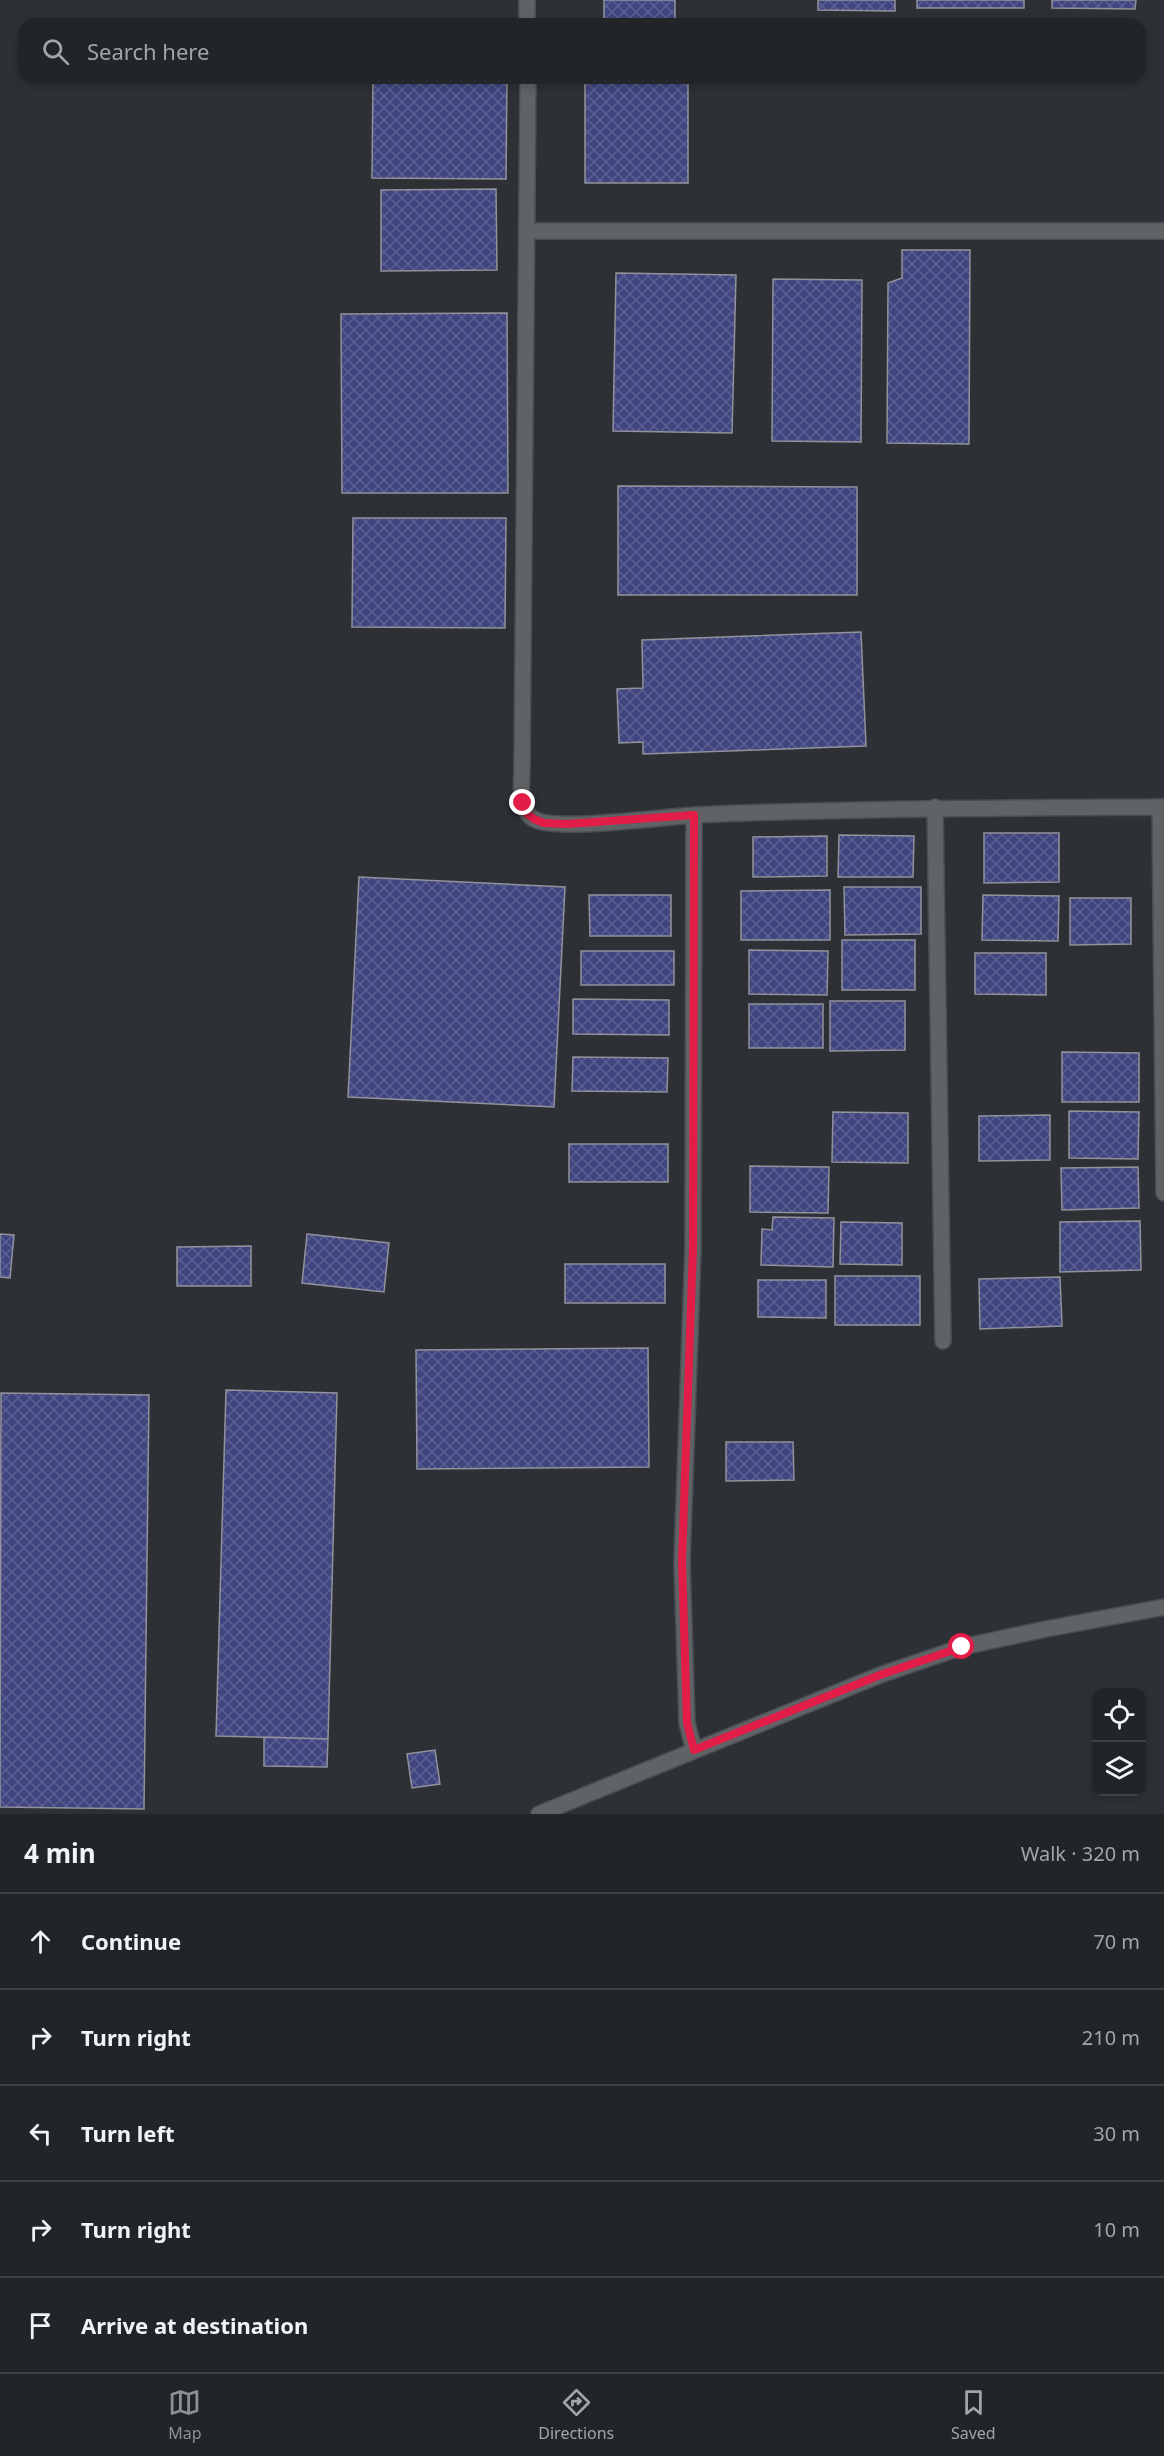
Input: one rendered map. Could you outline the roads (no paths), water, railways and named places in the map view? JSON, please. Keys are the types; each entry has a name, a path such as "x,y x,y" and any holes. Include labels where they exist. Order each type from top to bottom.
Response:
{"street":[{"path":"527,0 527,18"},
{"path":"528,84 523,803 526,813 544,823 567,824 694,815 935,807 1162,807 1164,1193"},
{"path":"528,231 1164,231"},
{"path":"935,807 943,1341"},
{"path":"694,815 693,1248 682,1561 687,1723 694,1750"},
{"path":"539,1814 880,1675 962,1647 1164,1607"}]}
